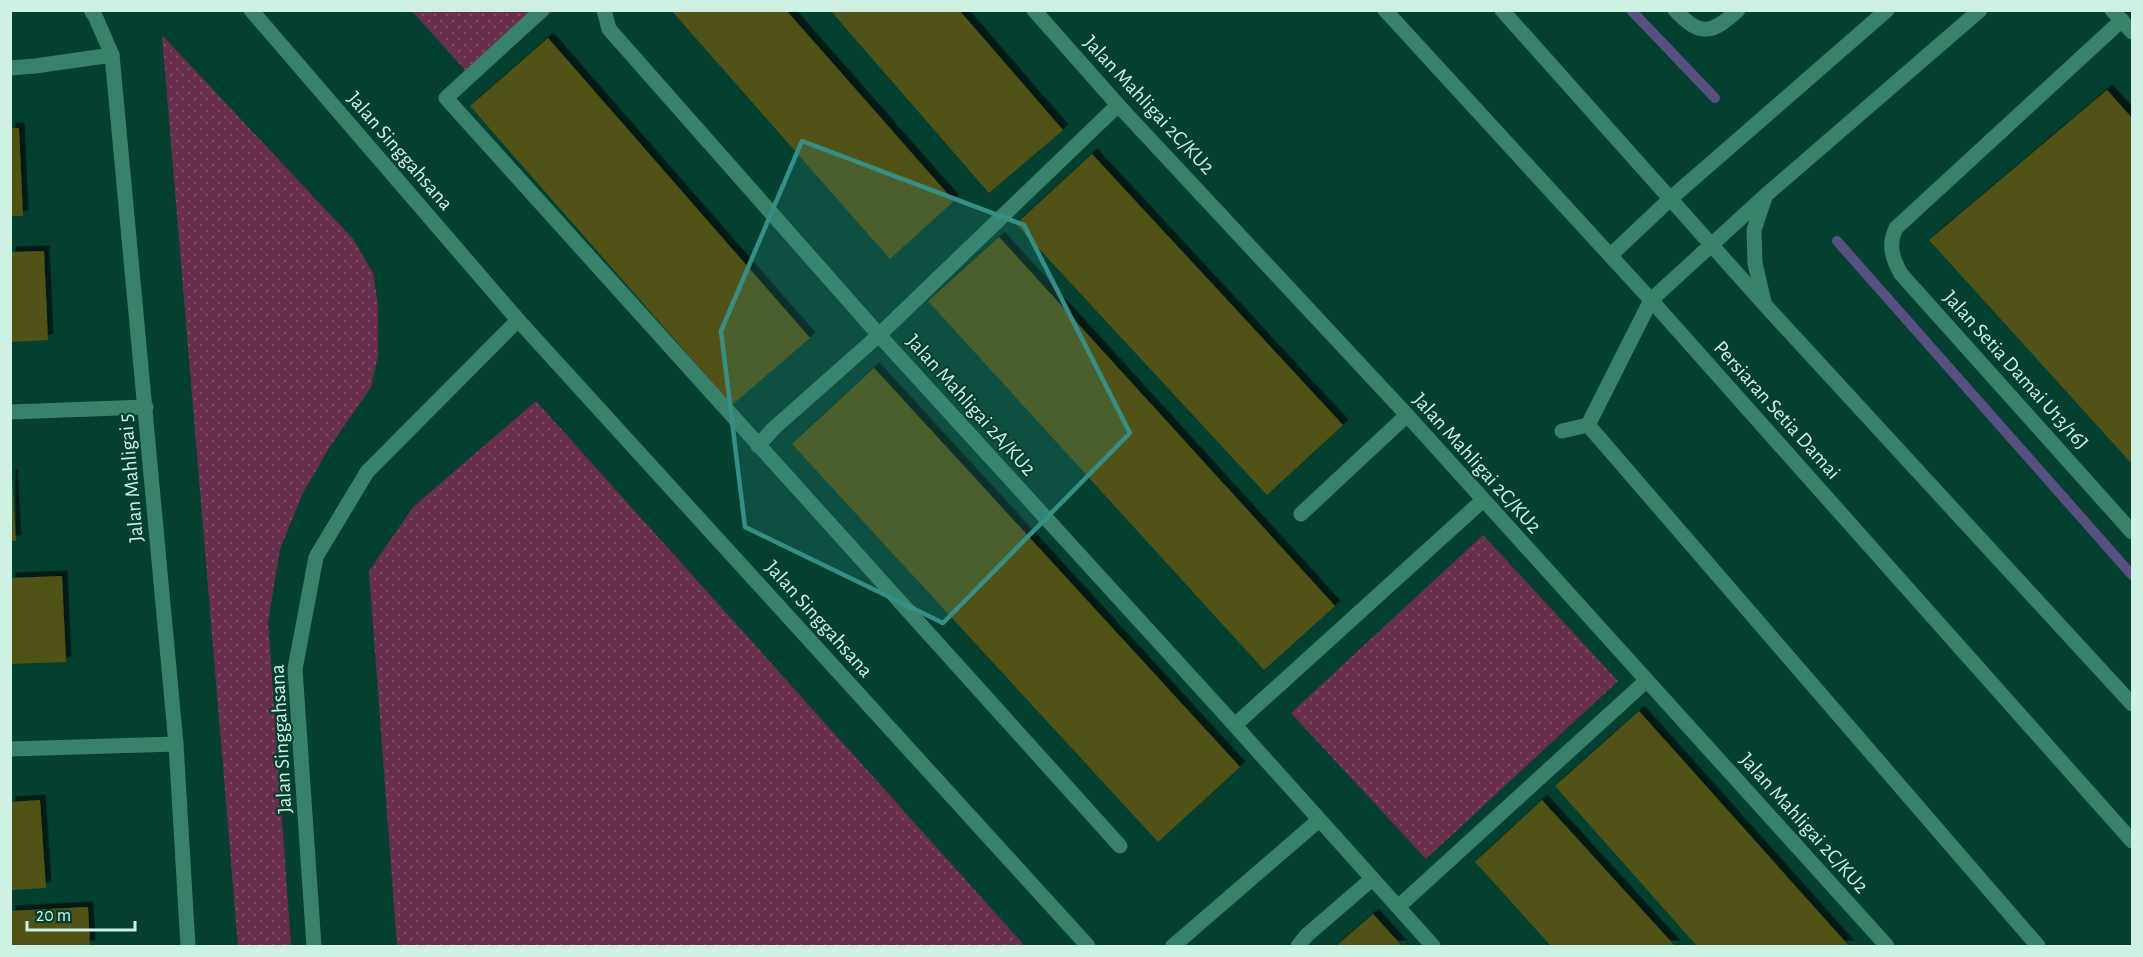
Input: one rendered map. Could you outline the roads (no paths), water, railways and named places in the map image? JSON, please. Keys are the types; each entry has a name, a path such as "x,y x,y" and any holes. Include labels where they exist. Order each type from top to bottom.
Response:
{"street":[{"name":"Jalan Mahligai 5","path":"91,10 112,55 176,744 189,946"},
{"name":"Jalan Singgahsana","path":"251,10 518,320 1088,946"},
{"path":"542,10 446,98 1120,846"},
{"name":"Jalan Mahligai 2A/KU2","path":"604,10 609,29 879,335 1433,946"},
{"name":"Jalan Mahligai 2C/KU2","path":"1034,10 1118,105 1407,415 1482,501 1887,946"},
{"name":"Persiaran Setia Damai","path":"1385,10 1611,255 2133,841"},
{"path":"1502,10 1765,305 2133,704"},
{"path":"1679,15 1701,29 1710,29 1720,26 1738,10"},
{"path":"1611,255 1670,199 1887,10"},
{"path":"1588,425 1651,300 1766,195 1980,10"},
{"path":"2117,15 2133,32"},
{"name":"Jalan Setia Damai U13/16J","path":"2117,15 1896,228 1891,237 1891,250 1901,274 2133,532"},
{"path":"10,68 112,55"},
{"path":"758,446 773,429 879,335 1118,105"},
{"path":"1765,305 1755,263 1754,230 1766,195"},
{"name":"Jalan Singgahsana","path":"314,946 295,669 316,557 367,472 518,320"},
{"path":"10,412 146,406"},
{"path":"1301,514 1407,415"},
{"path":"1562,431 1588,425"},
{"path":"1588,425 2038,946"},
{"path":"1235,725 1482,501"},
{"path":"1398,908 1646,681"},
{"path":"10,749 176,744"},
{"path":"1173,946 1319,820"},
{"path":"1298,946 1307,935 1372,879"}],"waterway":[{"path":"1631,10 1715,98"},
{"path":"1837,241 2132,575"}]}
